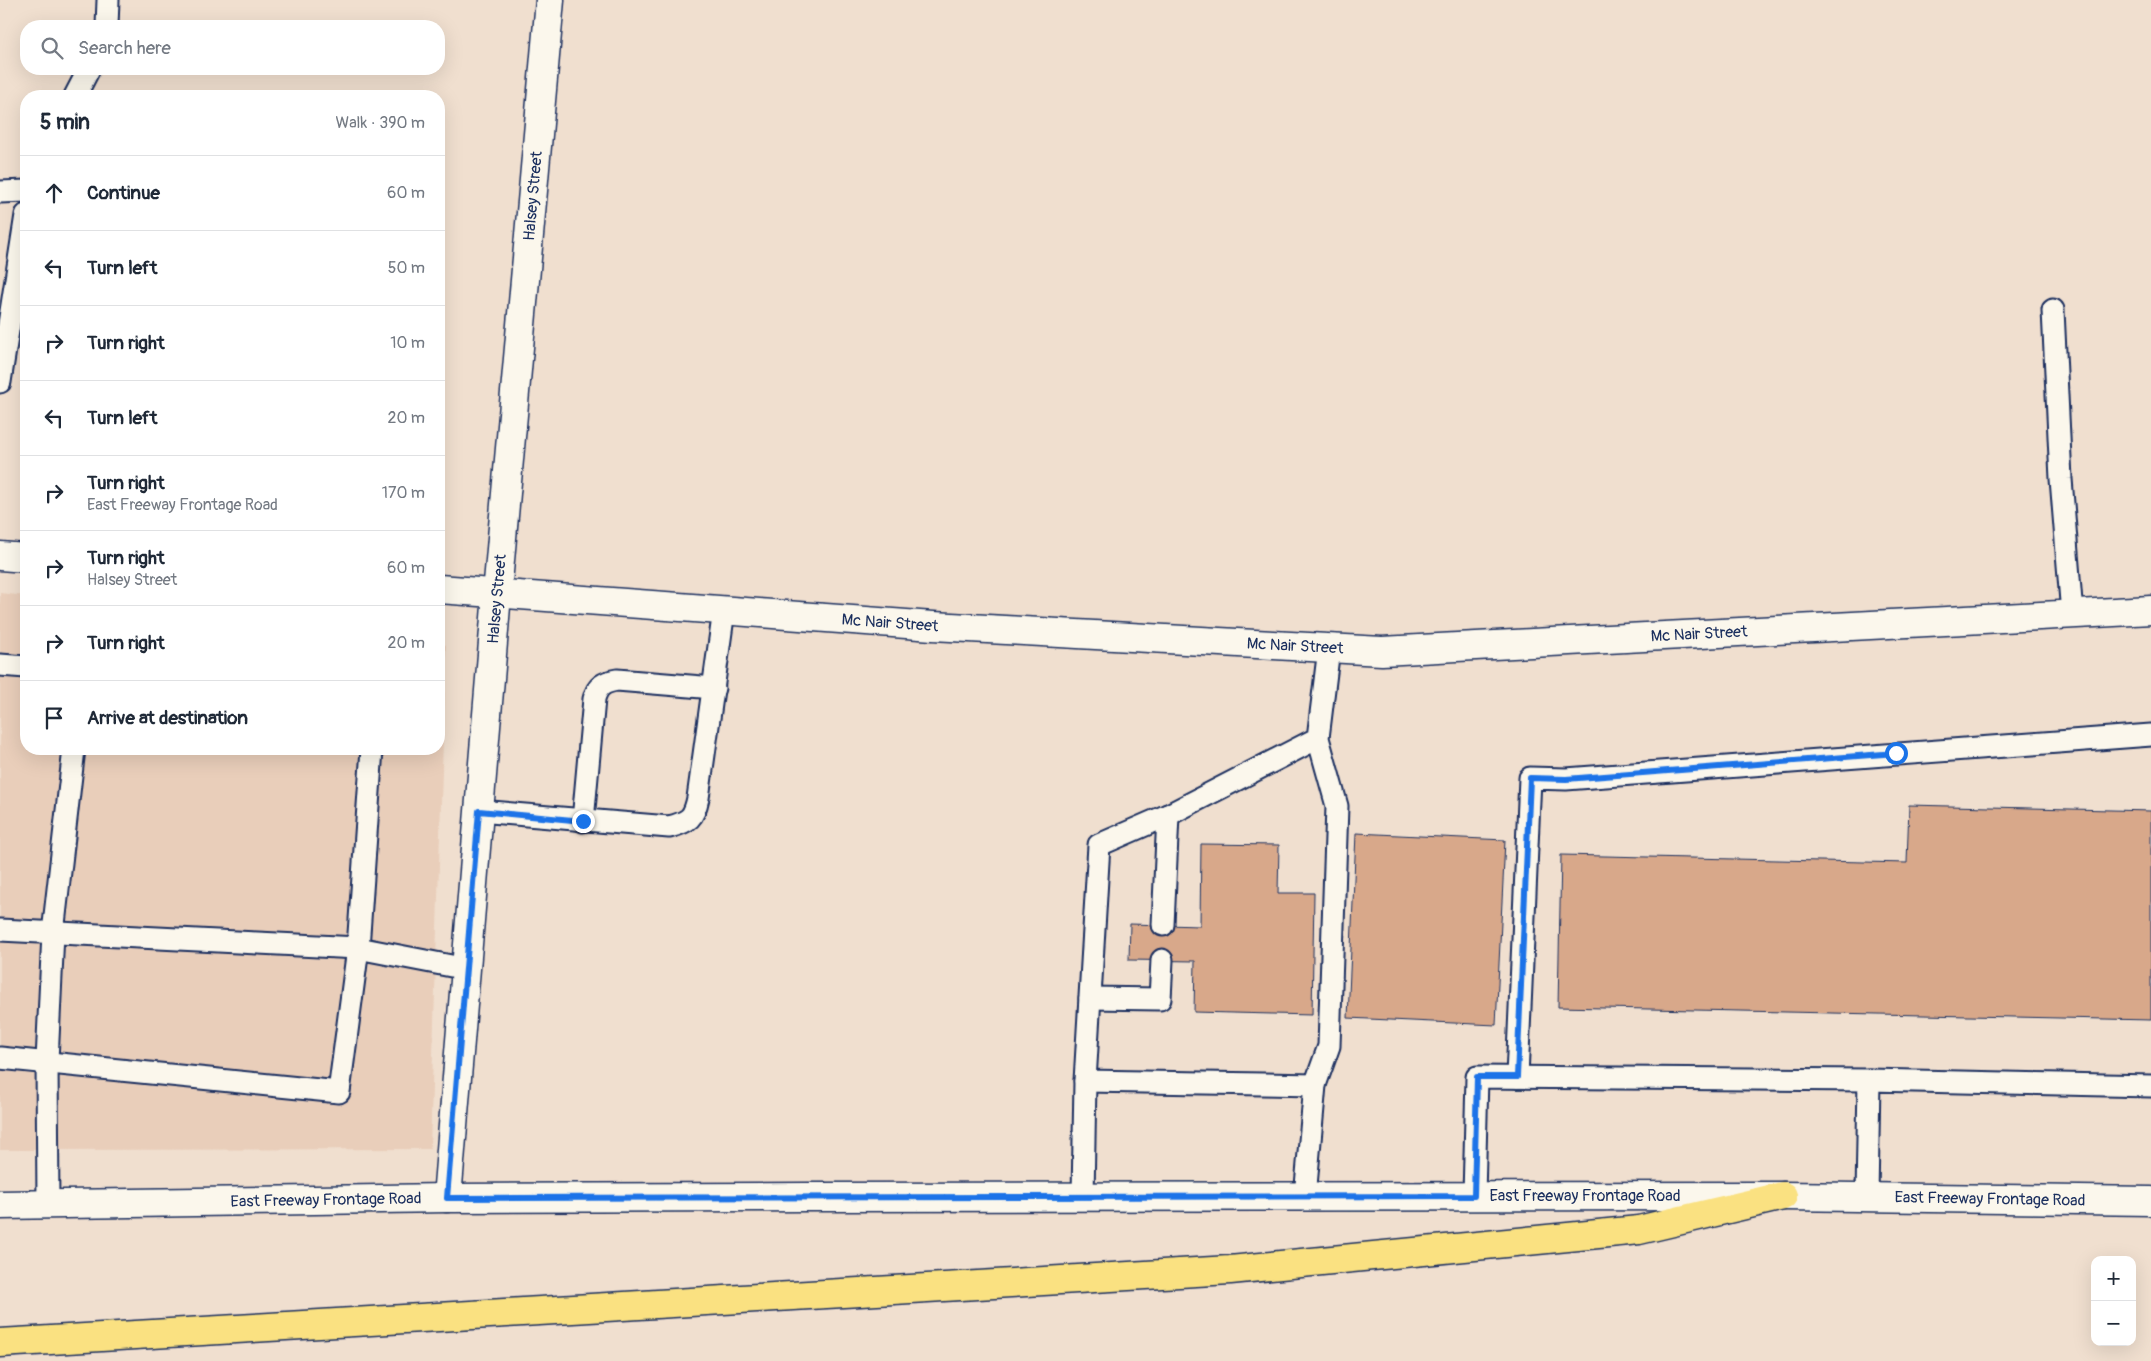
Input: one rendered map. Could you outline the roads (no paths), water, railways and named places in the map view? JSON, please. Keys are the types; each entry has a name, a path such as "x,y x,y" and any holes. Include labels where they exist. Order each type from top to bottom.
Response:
{"highway":[{"path":"0,1342 1230,1270 1639,1230 1782,1196"}],"street":[{"name":"Halsey Street","path":"447,1198 468,969 497,594 550,0"},
{"path":"0,556 20,558"},
{"name":"Mc Nair Street","path":"445,590 943,627 1382,651 2151,610"},
{"name":"East Freeway Frontage Road","path":"0,1205 447,1198 1305,1196 1782,1196 2151,1201"}],"lane":[{"path":"107,20 108,0"},
{"path":"78,90 86,75"},
{"path":"0,192 20,192"},
{"path":"0,382 20,254"},
{"path":"2053,310 2061,479 2072,614"},
{"path":"479,811 669,828 686,823 696,811 724,610"},
{"path":"1305,1196 1315,1085 1329,1046 1336,806 1318,738 1328,648"},
{"path":"0,665 20,667"},
{"path":"583,821 594,699 596,691 604,682 617,680 714,688"},
{"path":"1517,1077 1530,778 1566,779 2151,735"},
{"path":"1083,1197 1085,1081 1099,845 1168,815 1318,738"},
{"path":"48,1205 47,1061 53,933 73,755"},
{"path":"0,1058 47,1061 339,1092 358,948 372,755"},
{"path":"1163,925 1168,815"},
{"path":"0,930 358,948 468,969"},
{"path":"1090,998 1160,999 1162,960"},
{"path":"1474,1196 1477,1077 1869,1080 2151,1086"},
{"path":"1867,1197 1869,1080"},
{"path":"1085,1081 1315,1085"}]}
